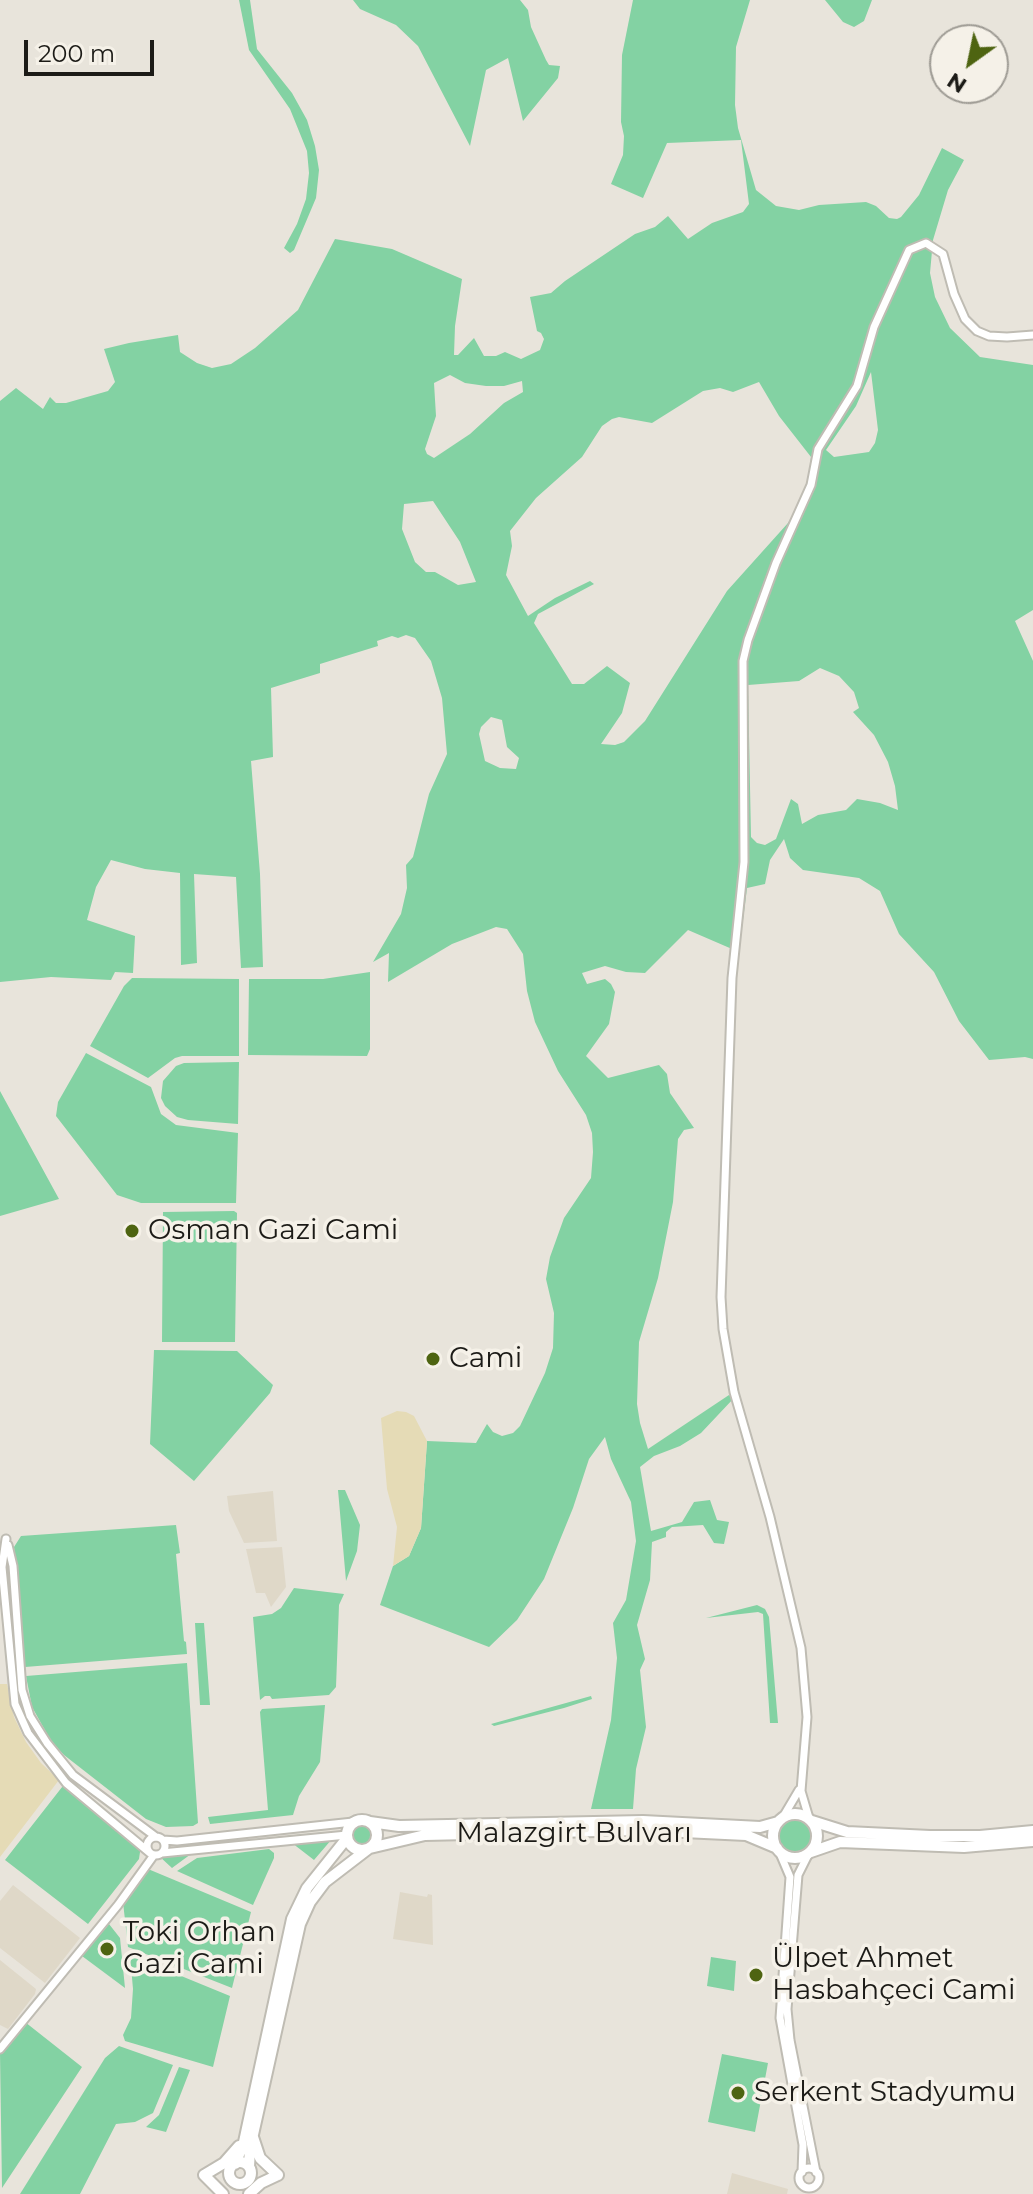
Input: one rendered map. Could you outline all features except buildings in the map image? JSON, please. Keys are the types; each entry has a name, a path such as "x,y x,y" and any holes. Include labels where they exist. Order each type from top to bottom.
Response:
{"highway":[{"path":"1033,1831 966,1837 847,1832 794,1813 780,1820 773,1837 778,1850 793,1858 840,1842 964,1847 1033,1841"},
{"path":"809,1853 818,1835 810,1819"},
{"name":"Malazgirt Bulvarı","path":"370,1822 399,1826 646,1821 760,1827 780,1820"},
{"path":"231,2194 232,2172 249,2134 300,1924 310,1902 325,1882 369,1848 377,1835 370,1822 353,1822 347,1836 303,1895 292,1919 249,2134 248,2186"},
{"name":"Malazgirt Bulvarı","path":"369,1848 425,1835 642,1830 746,1835 778,1850"},
{"path":"347,1836 356,1849 369,1848"},
{"path":"204,2175 227,2161 249,2134"},
{"path":"249,2134 273,2176"},
{"path":"204,2175 232,2172 242,2163 273,2176"},
{"path":"232,2172 238,2184 248,2186"},
{"path":"204,2175 223,2194"},
{"path":"241,2194 248,2186 273,2176"}],"street":[{"path":"780,1820 794,1802 800,1784 807,1717 801,1648 770,1517 734,1392 721,1297 732,978 744,850 743,661 776,563 811,485 818,449 857,386 874,327 909,250 926,243 943,254 954,294 965,319 977,331 989,336 1033,335"},
{"path":"0,2049 109,1916 155,1854 165,1848 159,1838 73,1775 30,1716 22,1690 13,1566 6,1539 2,1567 15,1704 28,1733 66,1783 155,1854 347,1836"},
{"path":"800,1784 810,1819"},
{"path":"155,1854 147,1845 150,1840 159,1838 177,1841 353,1822"},
{"path":"778,1850 790,1877 780,2018 803,2145 801,2194"},
{"path":"800,2182 813,2190 819,2180 790,2040 787,2009 798,1875 809,1853"},
{"path":"802,2172 808,2169 816,2172"}],"shaded area":[{"path":"273,1491 277,1541 244,1543 229,1511 227,1496"},
{"path":"282,1547 286,1587 271,1607 265,1593 256,1593 246,1549"},
{"path":"13,1885 80,1938 45,1983 0,1948 0,1901"},
{"path":"400,1892 427,1897 428,1894 432,1895 433,1945 393,1939"},
{"path":"0,1960 36,1989 8,2029 0,2025"},
{"path":"732,2173 788,2189 787,2194 727,2194"}],"green space":[{"path":"239,0 250,0 257,49 292,93 307,120 315,146 319,170 316,198 290,253 284,248 306,199 309,173 307,151 290,109 249,50"},
{"path":"353,0 520,0 528,10 531,27 549,65 560,66 558,78 523,121 508,58 486,70 470,146 418,46 396,25 360,9"},
{"path":"633,0 750,0 736,47 735,105 738,128 756,190 776,206 799,210 819,205 866,202 876,206 889,218 897,219 919,195 942,148 964,160 948,190 933,240 930,273 935,297 950,328 980,357 1033,365 1033,610 1015,621 1033,661 1033,1059 989,1060 959,1021 934,972 899,934 880,891 859,878 803,870 790,858 784,839 770,860 765,884 747,888 739,952 688,930 645,973 605,966 582,973 587,984 605,979 615,992 609,1024 586,1056 608,1078 659,1065 667,1074 670,1093 694,1128 684,1130 678,1139 673,1202 658,1278 639,1342 637,1404 648,1449 729,1395 734,1398 701,1433 680,1446 654,1456 640,1467 651,1531 682,1522 694,1502 710,1500 717,1520 729,1522 724,1544 714,1543 703,1525 672,1527 666,1532 666,1537 652,1542 650,1580 637,1625 645,1659 640,1670 646,1727 636,1769 633,1809 591,1809 611,1720 617,1658 613,1623 626,1600 636,1541 631,1502 611,1459 605,1437 589,1459 544,1579 517,1620 489,1647 380,1605 393,1566 409,1556 421,1528 427,1441 476,1443 487,1424 493,1432 502,1436 513,1433 520,1426 545,1373 553,1348 554,1313 546,1279 550,1257 564,1218 591,1178 593,1152 592,1133 586,1115 558,1071 535,1022 527,991 523,954 507,929 496,927 452,944 388,982 389,953 373,962 401,914 407,888 406,865 413,857 429,794 447,754 442,698 431,661 415,638 392,636 377,641 378,646 320,664 320,673 271,688 273,757 251,761 260,874 263,967 241,968 236,877 194,874 197,963 181,965 180,873 145,869 111,860 96,887 87,920 135,936 133,973 115,972 111,980 51,977 0,982 0,401 16,388 43,409 50,397 56,403 66,403 108,391 115,382 104,349 178,335 180,352 197,363 212,368 231,364 255,348 298,310 335,239 392,249 462,279 454,355 458,355 474,338 484,356 505,352 521,359 540,350 544,339 537,331 530,297 551,293 635,234 655,227 668,216 688,239 712,223 743,212 749,204 741,140 667,143 643,198 611,184 623,155 622,55","holes":["871,372 878,430 875,443 869,452 834,457 826,450 856,406","450,375 465,383 486,386 504,386 522,381 523,392 504,403 470,434 434,458 425,449 436,416 434,383","759,382 779,416 811,457 809,476 799,504 788,523 727,591 645,721 624,742 601,744 622,713 630,683 607,666 584,684 572,684 534,623 538,614 594,584 590,581 555,598 528,616 506,575 512,546 510,531 536,498 582,457 602,426 612,419 619,417 652,423 703,391 720,388 733,392","433,501 460,542 476,582 458,585 435,572 426,572 415,562 402,529 404,504","820,668 839,676 854,692 859,708 853,712 874,735 888,762 898,810 857,799 846,810 818,815 802,824 798,804 791,799 776,839 765,845 757,843 751,837 748,685 799,681","491,717 502,720 507,747 519,758 516,769 500,768 485,761 479,734 481,727"]},
{"path":"825,0 872,0 864,21 854,27 843,22"},
{"path":"370,972 370,1049 367,1056 248,1055 249,979 323,979"},
{"path":"132,978 239,979 239,1056 182,1056 148,1078 90,1046 124,986"},
{"path":"86,1053 151,1087 161,1114 176,1125 238,1133 236,1203 141,1203 117,1195 56,1116 58,1102"},
{"path":"239,1062 238,1124 188,1120 177,1117 165,1106 161,1098 163,1081 176,1066 184,1063"},
{"path":"0,1091 59,1199 0,1216"},
{"path":"163,1212 237,1213 235,1342 162,1342"},
{"path":"154,1350 237,1351 273,1385 270,1393 194,1481 150,1444"},
{"path":"338,1490 345,1490 360,1525 357,1551 346,1581"},
{"path":"176,1525 180,1553 176,1554 187,1654 25,1667 14,1547 21,1536"},
{"path":"294,1588 344,1594 339,1605 336,1687 329,1695 272,1699 265,1696 260,1700 253,1617 272,1614 281,1608"},
{"path":"757,1605 765,1609 769,1617 778,1723 770,1723 763,1614 706,1618"},
{"path":"195,1623 204,1623 210,1705 200,1705"},
{"path":"187,1663 198,1823 166,1827 146,1819 64,1755 51,1741 32,1707 26,1676"},
{"path":"591,1696 592,1699 564,1708 494,1726 491,1724"},
{"path":"325,1705 320,1762 299,1796 293,1815 210,1824 208,1817 268,1810 262,1709"},
{"path":"66,1782 138,1839 141,1845 139,1859 88,1924 5,1860"},
{"path":"795,1817 808,1823 814,1836 808,1849 795,1855 782,1849 776,1836 782,1823"},
{"path":"362,1823 373,1830 374,1835 367,1846 362,1847 351,1840 350,1835 357,1824"},
{"path":"327,1832 332,1839 314,1860 292,1843 191,1854 172,1868 159,1856 185,1846"},
{"path":"269,1849 274,1853 274,1858 253,1905 177,1871 197,1858"},
{"path":"148,1869 251,1912 232,1988 128,1947 123,1902"},
{"path":"109,1924 120,1938 125,1988 82,1956"},
{"path":"130,1955 230,1996 213,2067 125,2041 123,2035 131,2018 133,1989"},
{"path":"711,1957 736,1961 734,1991 707,1986"},
{"path":"25,2022 82,2067 2,2188 0,2053"},
{"path":"119,2046 173,2065 153,2113 135,2122 116,2124 80,2194 20,2194 105,2058"},
{"name":"Serkent Stadyumu","path":"722,2054 768,2063 755,2132 708,2122"},
{"path":"179,2067 190,2070 166,2132 146,2127 159,2115"}],"sand":[{"path":"397,1411 414,1416 427,1441 421,1528 409,1556 393,1566 397,1527 387,1489 381,1418"},
{"path":"0,1684 7,1684 14,1717 26,1742 41,1763 59,1780 0,1857"}],"place":[{"name":"Osman Gazi Cami","path":"132,1231"},
{"name":"Cami","path":"433,1359"},
{"name":"Toki Orhan Gazi Cami","path":"107,1949"},
{"name":"Ülpet Ahmet Hasbahçeci Cami","path":"756,1975"},
{"name":"Serkent Stadyumu","path":"738,2093"}]}
